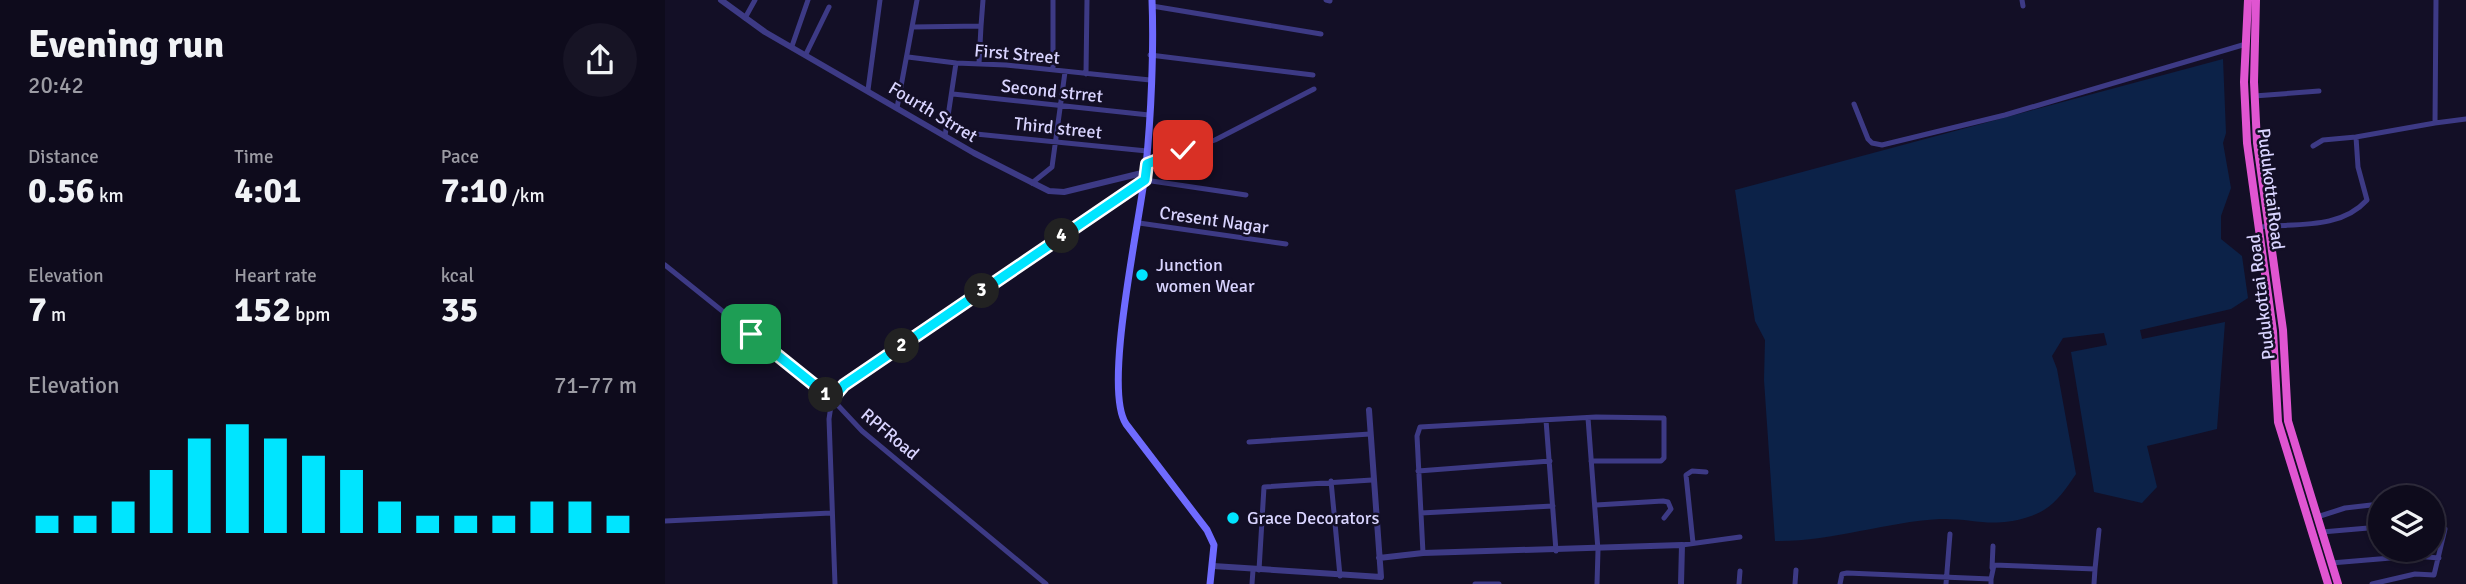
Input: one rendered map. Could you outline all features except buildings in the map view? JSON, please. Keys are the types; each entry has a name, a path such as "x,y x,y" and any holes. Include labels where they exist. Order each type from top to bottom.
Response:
{"highway":[{"name":"PudukottaiRoad","path":"2248,0 2247,143 2264,226 2278,422 2328,584"},
{"name":"Pudukottai Road","path":"2256,0 2249,49 2264,226 2283,330 2288,421 2338,584"}],"main road":[{"path":"1152,3 1146,172 1124,306 1119,411 1142,447 1207,530 1214,545 1210,584"}],"street":[{"name":"Fourth Strret","path":"721,0 745,19 945,136 1049,191 1063,192 1146,172"},
{"path":"745,19 755,0"},
{"path":"792,46 808,0"},
{"path":"868,90 880,0"},
{"path":"897,108 917,0"},
{"path":"979,64 983,0"},
{"path":"1053,0 1053,70"},
{"path":"1086,74 1087,0"},
{"path":"2435,123 2436,0"},
{"path":"1152,3 1321,34"},
{"path":"806,54 829,7"},
{"path":"912,27 981,26"},
{"path":"1854,104 1868,139 1872,144 1882,145 2017,112 2249,49"},
{"path":"1150,55 1313,75"},
{"path":"908,57 955,63"},
{"name":"First Street","path":"945,136 953,94 955,63 1150,80"},
{"path":"1032,183 1050,171 1057,142 1065,72"},
{"path":"835,584 829,419 832,399 844,385 1146,172 1314,89"},
{"path":"2254,96 2319,91"},
{"name":"Second strret","path":"953,94 1149,115"},
{"path":"2313,146 2323,140 2466,119"},
{"name":"Third street","path":"966,133 1147,151"},
{"path":"2264,226 2302,226 2342,218 2366,203 2356,137"},
{"path":"1146,172 1246,195"},
{"name":"Cresent Nagar","path":"1139,223 1286,244"},
{"name":"RPFRoad","path":"665,265 832,399 862,430 1047,584"},
{"path":"1213,566 1381,581 1369,410"},
{"path":"1423,554 1417,436 1420,427 1660,415 1665,422 1664,458 1661,461 1591,461"},
{"path":"1588,418 1596,505 1597,584"},
{"path":"1546,420 1556,551"},
{"path":"1249,442 1370,434"},
{"path":"1418,471 1550,461"},
{"path":"1693,542 1686,475 1692,471 1706,472"},
{"path":"1252,584 1256,570 1264,487 1372,480"},
{"path":"1331,481 1340,576"},
{"path":"1596,505 1668,502 1671,509 1664,518"},
{"path":"2317,517 2345,508 2368,505"},
{"path":"1421,513 1553,506"},
{"path":"665,521 831,513"},
{"path":"2322,532 2368,528"},
{"path":"2094,584 2099,530"},
{"path":"1946,580 1950,534"},
{"path":"1379,558 1423,554 1598,550 1682,545 1740,537"},
{"path":"1681,584 1682,545"},
{"path":"1840,584 1842,574 1847,573 1991,581 1993,546"},
{"path":"2331,563 2368,560"},
{"path":"2372,584 2399,576 2434,575 2438,562"},
{"path":"1992,568 1994,565 2030,565 2095,569"},
{"path":"1795,584 1796,570"},
{"path":"1739,584 1740,571"},
{"path":"1897,575 1897,584"},
{"path":"2424,584 2427,575"},
{"path":"1475,584 1499,584"}],"water":[{"path":"2223,59 2226,133 2223,143 2231,188 2221,216 2221,239 2242,256 2248,298 2231,309 2140,330 2142,339 2225,322 2217,429 2147,446 2157,487 2142,503 2094,492 2071,352 2107,345 2104,333 2063,338 2052,356 2057,369 2076,474 2049,507 2013,521 1940,519 1817,538 1775,541 1764,380 1765,340 1755,321 1735,190"}],"place":[{"name":"Junction women Wear","path":"1142,275"},
{"name":"Grace Decorators","path":"1233,518"}],"route":[{"path":"751,334 832,399 844,385 1145,180 1147,164 1183,150"}]}
